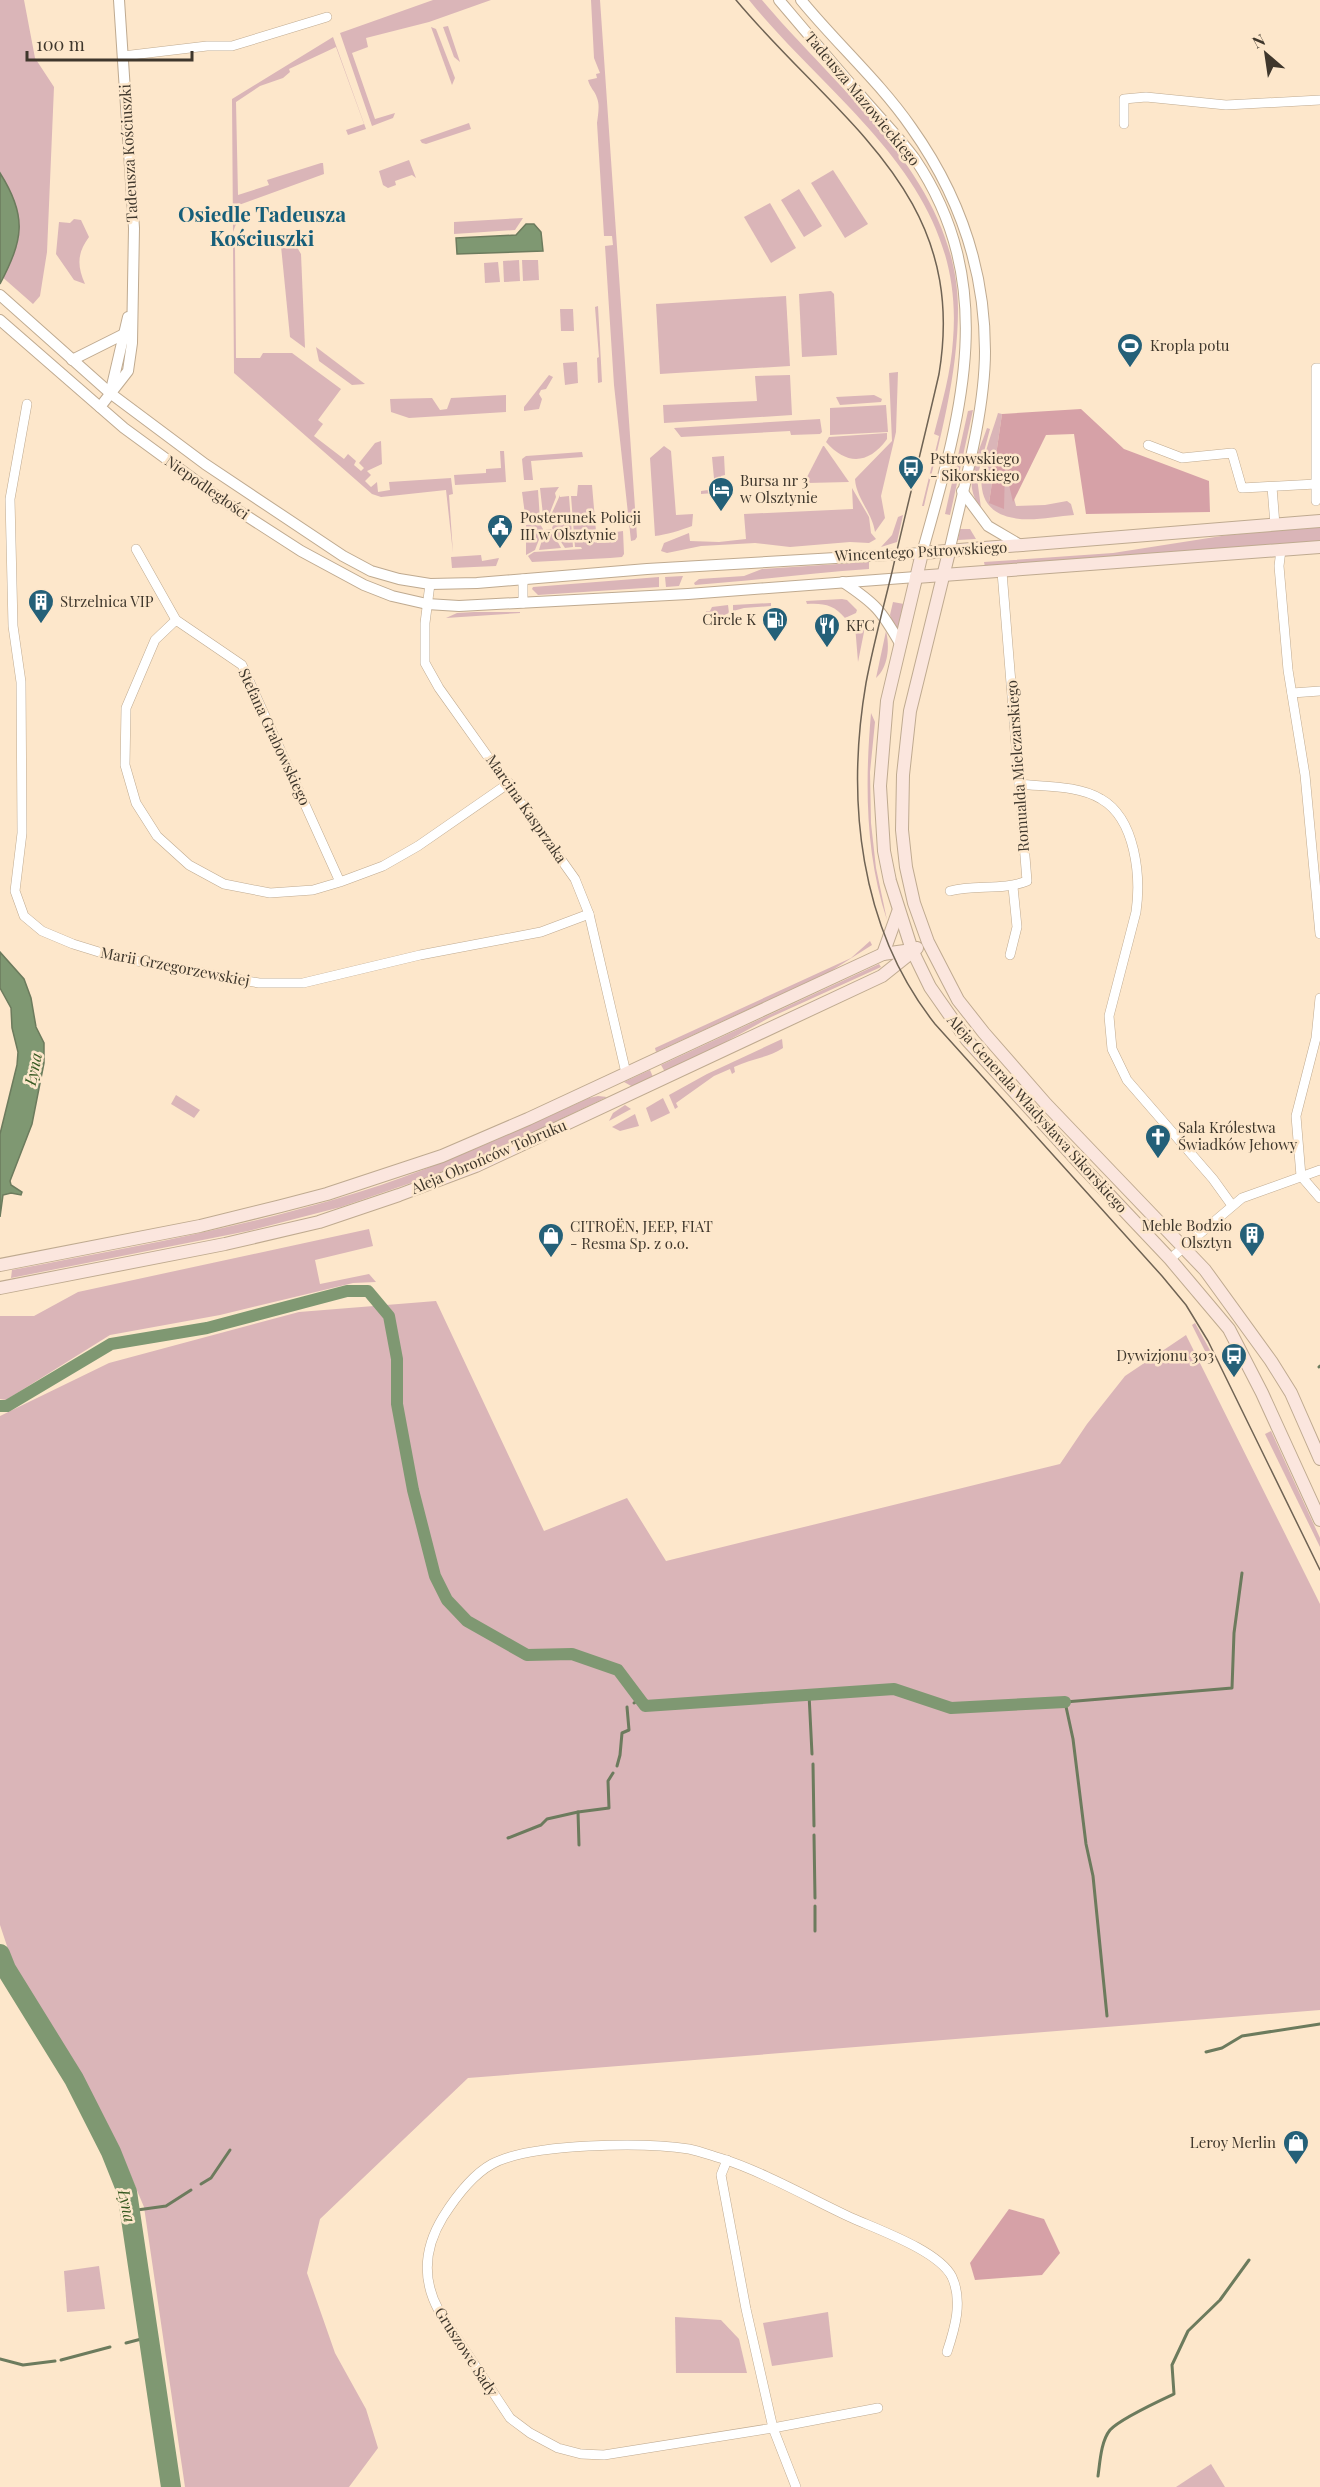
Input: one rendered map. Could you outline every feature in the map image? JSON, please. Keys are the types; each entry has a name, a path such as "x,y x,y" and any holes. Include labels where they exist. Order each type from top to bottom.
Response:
{"main road":[{"name":"Wincentego Pstrowskiego","path":"922,553 1320,521"},
{"name":"Wincentego Pstrowskiego","path":"916,577 1320,547"},
{"name":"Tadeusza Mazowieckiego","path":"942,576 949,552"},
{"name":"Aleja Generała Władysława Sikorskiego","path":"922,553 887,701 880,786 884,851 898,912 912,950 930,987 967,1040 1170,1259 1211,1305 1235,1338 1285,1440 1320,1520"},
{"name":"Aleja Generała Władysława Sikorskiego","path":"942,576 910,711 901,801 906,867 914,903 928,942 949,986 984,1033 1046,1104 1205,1270 1271,1361 1291,1393 1320,1459"},
{"path":"883,954 898,912"},
{"name":"Aleja Obrońców Tobruku","path":"5,1287 225,1244 319,1222 450,1177 882,976 912,950 928,942"},
{"name":"Aleja Obrońców Tobruku","path":"0,1264 200,1226 327,1194 442,1156 528,1119 883,954 912,950"}],"street":[{"name":"Tadeusza Kościuszki","path":"100,407 128,371 132,344 134,228 119,0"},
{"name":"Tadeusza Mazowieckiego","path":"779,0 914,159 941,209 956,249 967,316 964,374 955,424 922,553"},
{"name":"Tadeusza Mazowieckiego","path":"801,0 910,125 945,181 964,224 975,262 985,352 977,425 949,552"},
{"path":"123,56 207,46 232,46 327,17"},
{"path":"1124,124 1124,99 1155,97 1226,105 1320,100"},
{"name":"Niepodległości","path":"0,295 110,393 205,464 343,556 371,571 430,584"},
{"name":"Tadeusza Kościuszki","path":"110,393 131,307"},
{"name":"Niepodległości","path":"0,320 124,428 225,502 302,551 364,585 392,596 427,604"},
{"path":"72,360 123,335"},
{"path":"1316,501 1316,368 1320,368"},
{"name":"Marii Grzegorzewskiej","path":"27,404 10,499 13,626 21,682 22,832 15,891 24,915 42,931 73,944 115,957 259,983 303,983 420,955 541,932 589,914"},
{"path":"1148,445 1182,458 1232,453 1242,488 1316,484"},
{"path":"1272,487 1275,525"},
{"path":"962,491 988,526 1022,546"},
{"name":"Stefana Grabowskiego","path":"136,549 176,620 242,665 340,882"},
{"path":"1281,550 1279,566 1292,693 1305,775 1320,934"},
{"name":"Wincentego Pstrowskiego","path":"430,584 922,553"},
{"name":"Romualda Mielczarskiego","path":"1002,572 1027,881 1013,887"},
{"name":"Wincentego Pstrowskiego","path":"427,604 459,606 688,594 916,577"},
{"path":"523,579 523,603"},
{"path":"843,582 871,601 882,612 901,645"},
{"name":"Marcina Kasprzaka","path":"430,584 425,663 439,688 509,783 575,879 589,914 626,1073"},
{"path":"176,620 155,640 126,708 125,765 136,803 157,836 189,865 224,884 270,893 313,890 340,882 383,866 418,846 509,783"},
{"path":"1292,693 1320,691"},
{"path":"1019,784 1071,789 1088,794 1101,799 1120,819 1128,835 1136,863 1138,896 1136,912 1112,995 1109,1016 1112,1049 1127,1080 1213,1179 1231,1204"},
{"path":"950,891 962,887 1013,887 1017,927 1010,955"},
{"path":"1320,998 1316,1038 1296,1116 1300,1176 1320,1198"},
{"path":"1170,1259 1231,1204 1320,1170"},
{"name":"Gruszowe Sady","path":"878,2408 604,2455 580,2454 558,2448 530,2433 510,2418 438,2312 430,2295 427,2278 428,2255 434,2232 446,2212 470,2182 490,2165 512,2155 613,2145 689,2149 727,2160 894,2237 943,2263 958,2293 954,2330 947,2352"},
{"path":"727,2160 721,2175 746,2309 772,2428 796,2487"}],"shaded area":[{"path":"0,0 24,0 35,58 54,87 47,252 40,296 33,304 0,275"},
{"path":"433,0 491,0 429,22 366,38 368,47 352,53 375,119 395,113 393,118 372,126 340,33"},
{"path":"591,0 600,0 637,537 631,541 614,385 605,246 613,245 612,236 604,236 597,123 598,104 588,80 597,78 596,74 600,73 594,58"},
{"path":"749,0 762,0 857,103 916,178 938,219 952,262 958,309 957,334 947,409 924,506 922,506 939,436 934,434 948,376 953,340 952,285 939,236 917,192 888,152 855,113 783,39"},
{"path":"448,26 460,62 454,57 443,27"},
{"path":"431,27 436,29 455,78 452,85"},
{"path":"333,37 366,129 348,135 346,130 364,124 336,47 289,69 290,72 283,78 260,86 236,102 238,195 269,185 267,180 321,163 323,163 324,174 236,206 236,224 233,232 232,99"},
{"path":"469,123 471,129 426,144 420,140"},
{"path":"409,160 416,178 412,175 395,181 396,185 388,188 383,185 379,171"},
{"path":"833,170 868,224 845,238 811,183"},
{"path":"799,189 822,226 804,237 781,200"},
{"path":"770,203 796,248 771,263 744,217"},
{"path":"523,218 515,230 454,234 454,222"},
{"path":"74,219 81,220 89,237 80,254 81,271 85,284 74,280 56,254 59,222 70,223"},
{"path":"241,240 235,246 236,358 260,358 263,353 292,353 341,389 318,420 323,424 314,436 344,459 348,454 356,461 354,465 361,471 364,468 359,463 375,443 381,441 382,464 367,471 371,475 365,481 371,487 377,482 378,492 390,490 389,482 451,478 453,494 449,495 453,553 446,490 381,497 372,494 234,373 233,243"},
{"path":"290,242 295,244 301,254 305,348 290,337 281,246"},
{"path":"519,260 520,281 504,282 503,261"},
{"path":"522,260 538,260 539,280 523,281"},
{"path":"498,262 500,282 485,283 484,263"},
{"path":"831,291 834,294 837,355 802,357 799,294"},
{"path":"786,296 790,366 660,374 656,304"},
{"path":"598,306 602,382 598,383 597,358 599,357 595,307"},
{"path":"560,309 573,309 574,331 561,331"},
{"path":"316,347 365,384 352,385 319,361"},
{"path":"577,362 578,383 565,385 563,363"},
{"path":"898,372 896,432 881,496 885,518 875,532 855,479 892,441 889,373"},
{"path":"549,375 553,377 546,389 541,390 539,394 542,399 539,409 524,411 524,407"},
{"path":"790,375 792,415 664,423 663,405 757,401 755,376"},
{"path":"506,395 506,412 409,418 391,412 390,399 432,398 440,410 447,409 451,398"},
{"path":"874,395 882,399 881,402 840,405 836,397"},
{"path":"886,405 888,432 830,435 830,408"},
{"path":"1081,409 1124,449 1209,481 1210,512 1086,514 1074,434 1046,435 1013,502 1005,468 1004,509 989,503 1002,414"},
{"path":"973,410 950,515 945,514 968,411"},
{"path":"998,413 1002,414 989,503 1005,465 1016,506 1045,505 1067,501 1071,504 1074,515 1021,519 997,512 987,503 982,490 982,475 984,459"},
{"path":"820,419 822,432 820,434 791,435 790,431 681,437 674,428"},
{"path":"987,428 990,429 977,478 981,508 975,499 972,479 973,469"},
{"path":"887,433 887,439 880,447 873,453 858,459 842,455 826,442 829,437"},
{"path":"664,446 671,451 676,515 693,514 692,526 655,536 650,458"},
{"path":"823,446 849,482 807,483 807,477"},
{"path":"500,451 504,451 506,482 455,485 454,475 486,473 486,469 501,468"},
{"path":"582,452 583,457 531,461 533,480 524,480 522,459 526,456"},
{"path":"724,456 725,475 721,476 722,486 726,486 726,492 701,494 701,491 715,489 712,457"},
{"path":"578,485 592,485 597,543 616,542 616,532 623,531 624,554 622,557 532,562 528,556 534,552 582,549 575,547 571,496 577,496"},
{"path":"559,487 549,515 543,515 540,488"},
{"path":"852,488 869,517 871,533 876,539 869,543 850,542 790,547 755,543 701,546 667,553 661,551 664,543 689,533 690,541 719,542 746,539 744,514 853,509"},
{"path":"538,490 540,520 526,522 522,492"},
{"path":"560,495 560,497 569,496 573,547 565,548 552,528 555,521 551,515"},
{"path":"903,515 897,542 881,547 892,535 898,517"},
{"path":"540,524 543,529 535,550 526,555 526,525"},
{"path":"1320,527 1320,542 985,567 984,562 1113,553 1228,535"},
{"path":"551,529 561,548 539,550 545,530"},
{"path":"960,529 970,529 976,539 958,540"},
{"path":"481,555 482,561 499,558 496,566 452,568 451,557"},
{"path":"869,562 869,569 695,585 694,583 699,579 744,576 762,569"},
{"path":"683,576 679,586 666,587 665,577"},
{"path":"659,577 659,587 538,595 532,589 533,587"},
{"path":"847,600 857,610 856,613 845,618 833,608 819,604 807,604 806,601"},
{"path":"893,602 904,604 897,634 890,615"},
{"path":"771,603 771,606 733,611 733,605"},
{"path":"728,605 729,613 715,619 707,615 706,611 710,611 712,607"},
{"path":"457,613 520,613 446,618"},
{"path":"861,620 864,632 858,662 855,625 847,626"},
{"path":"886,631 887,656 876,678"},
{"path":"871,713 875,722 870,772 871,823 876,868 887,920 874,870 868,818"},
{"path":"870,941 872,945 831,971 656,1052 655,1048 851,958"},
{"path":"879,964 881,967 769,1018 700,1056 665,1072 661,1065"},
{"path":"782,1039 783,1048 734,1067 735,1072 732,1074 730,1069 714,1076 676,1103 678,1107 675,1109 669,1095 707,1074"},
{"path":"650,1070 653,1077 633,1087 624,1082"},
{"path":"176,1095 200,1110 194,1118 171,1104"},
{"path":"598,1096 607,1097 504,1146 431,1176 341,1207 248,1231 11,1278 12,1270 216,1230 336,1199 401,1178"},
{"path":"663,1098 670,1113 651,1122 646,1108"},
{"path":"625,1105 631,1109 609,1121 613,1113"},
{"path":"635,1114 639,1126 620,1131 612,1127"},
{"path":"369,1229 373,1246 315,1260 320,1284 369,1274 376,1282 353,1283 220,1315 110,1335 6,1400 0,1399 0,1316 34,1316 78,1292"},
{"path":"436,1301 544,1531 627,1498 666,1561 1060,1464 1087,1424 1125,1376 1186,1335 1320,1604 1320,2010 468,2078 320,2219 307,2273 335,2353 366,2409 378,2448 349,2487 185,2487 144,2207 127,2167 16,1973 0,1925 0,1416 109,1363 299,1312"},
{"path":"1195,1323 1211,1352 1205,1351 1192,1325"},
{"path":"1271,1431 1320,1538 1320,1547 1265,1434"},
{"path":"1009,2209 1044,2219 1060,2253 1042,2275 975,2280 970,2263"},
{"path":"99,2266 105,2309 67,2312 64,2271"},
{"path":"828,2312 833,2357 772,2366 763,2323"},
{"path":"675,2317 721,2320 739,2339 747,2373 676,2373"},
{"path":"1211,2464 1225,2487 1176,2487"}],"water":[{"path":"0,173 15,203 19,228 14,254 0,284"},
{"path":"526,224 534,224 541,232 543,251 457,254 456,238 516,235"},
{"path":"0,952 24,979 31,998 36,1027 44,1043 44,1063 32,1124 10,1181 11,1185 22,1192 21,1195 11,1193 3,1195 0,1217 0,1134 17,1065 18,1052 12,1028 11,1008 0,988"}],"waterway":[{"path":"0,1406 7,1406 111,1344 207,1328 347,1291 368,1291 389,1316 397,1359 397,1404 413,1490 435,1576 447,1600 467,1621 527,1655 572,1654 618,1670 645,1706 894,1689 951,1708 1065,1702"},
{"path":"1107,2016 1093,1876 1086,1844 1073,1739 1065,1702 1232,1688 1234,1633 1242,1573"},
{"path":"809,1694 812,1754"},
{"path":"634,1703 640,1699"},
{"path":"617,1766 622,1733 629,1730 627,1707"},
{"path":"813,1764 814,1826"},
{"path":"508,1838 541,1825 547,1819 609,1808 608,1781 613,1773"},
{"path":"578,1812 579,1845"},
{"path":"814,1835 815,1898"},
{"path":"815,1906 815,1931"},
{"name":"Łyna","path":"0,1954 6,1969 74,2079 111,2152 127,2192 171,2487"},
{"path":"1206,2052 1222,2048 1242,2036 1320,2024"},
{"path":"201,2184 211,2178 230,2150"},
{"path":"130,2211 166,2206 191,2190"},
{"path":"1098,2476 1103,2446 1110,2430 1131,2416 1174,2394 1172,2365 1188,2331 1220,2300 1249,2260"},
{"path":"126,2343 149,2337"},
{"path":"61,2360 110,2347"},
{"path":"0,2359 23,2365 55,2361"}],"tram line":[{"path":"736,0 853,124 887,164 915,208 934,256 943,311 939,374 872,655 860,727 859,817 864,861 874,905 889,947 909,987 935,1024 1186,1305 1208,1341 1320,1570"}],"place":[{"name":"Kropla potu","path":"1130,369"},
{"name":"Pstrowskiego - Sikorskiego","path":"911,491"},
{"name":"Bursa nr 3 w Olsztynie","path":"721,513"},
{"name":"Posterunek Policji III w Olsztynie","path":"500,550"},
{"name":"Strzelnica VIP","path":"41,625"},
{"name":"Circle K","path":"775,643"},
{"name":"KFC","path":"827,649"},
{"name":"Sala Królestwa Świadków Jehowy","path":"1158,1160"},
{"name":"Meble Bodzio Olsztyn","path":"1252,1258"},
{"name":"CITROËN, JEEP, FIAT - Resma Sp. z o.o.","path":"551,1259"},
{"name":"Dywizjonu 303","path":"1234,1379"},
{"name":"Leroy Merlin","path":"1296,2166"}],"district":[{"name":"Osiedle Tadeusza Kościuszki","path":"262,227"}]}
